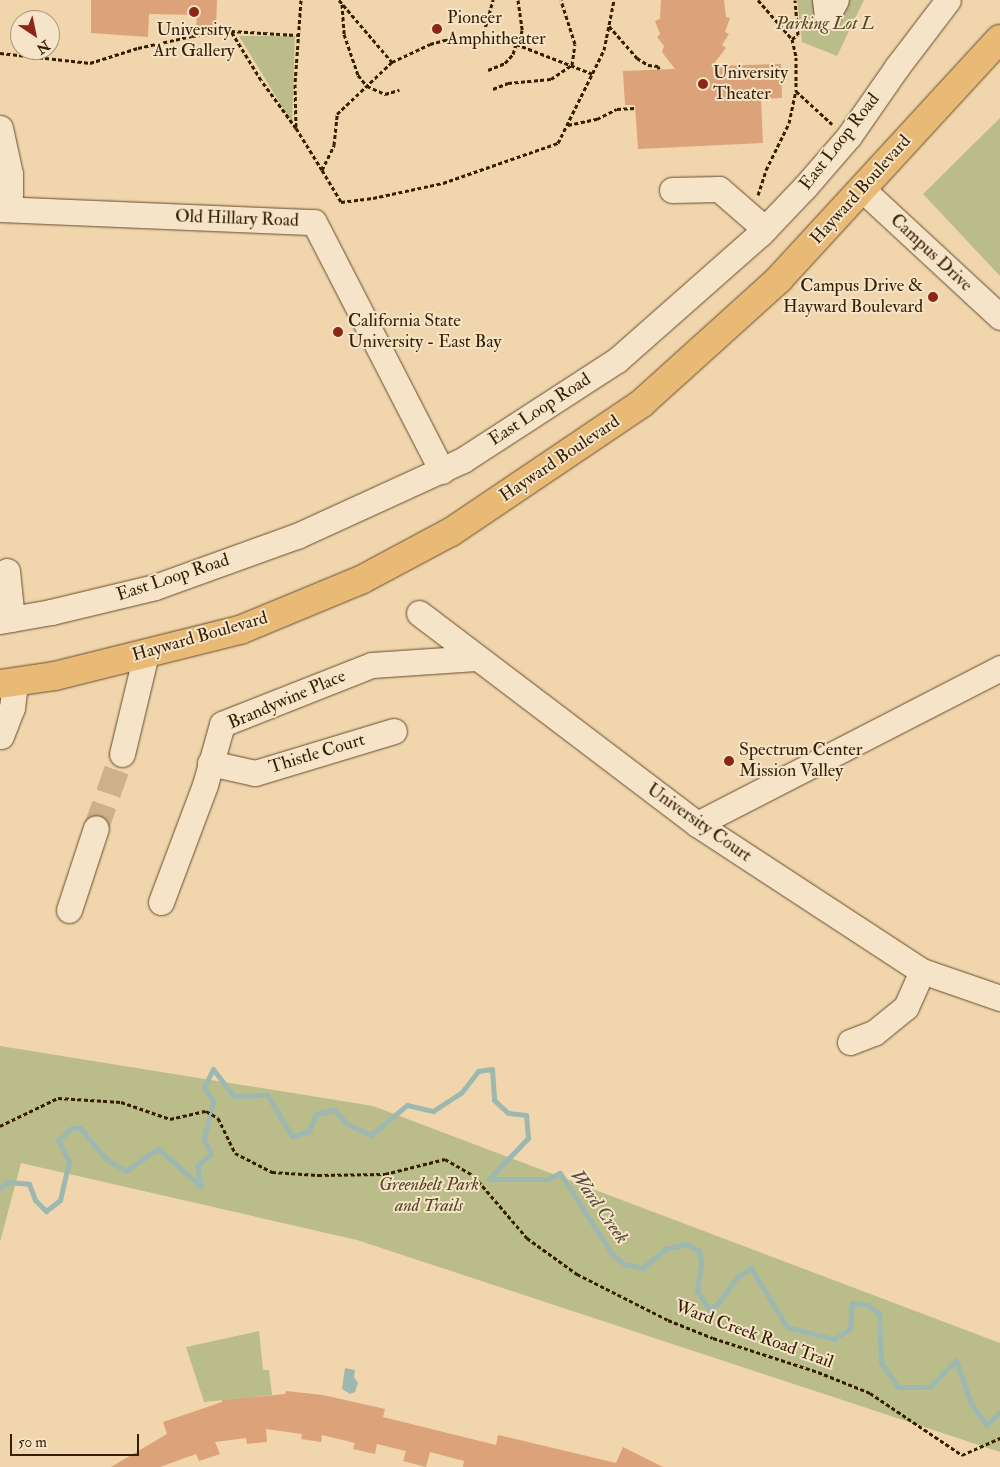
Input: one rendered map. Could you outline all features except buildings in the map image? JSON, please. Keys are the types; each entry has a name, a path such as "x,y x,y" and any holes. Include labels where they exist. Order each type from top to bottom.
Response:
{"main road":[{"name":"Hayward Boulevard","path":"7,683 55,676 240,630 361,580 451,532 642,403 779,279 1000,39"}],"street":[{"path":"824,0 827,16 836,0"},
{"name":"East Loop Road","path":"6,620 51,612 155,587 297,536 370,501 442,471 617,360 765,229 804,188 849,136 948,0"},
{"path":"0,128 10,174 5,209"},
{"path":"672,190 719,189 765,229"},
{"name":"Campus Drive","path":"862,190 1000,316"},
{"name":"Old Hillary Road","path":"5,209 314,222 442,471"},
{"path":"6,620 7,571"},
{"name":"University Court","path":"419,613 697,824 922,971 1000,998"},
{"path":"122,754 146,654"},
{"name":"Brandywine Place","path":"161,902 205,785 222,724 372,665 476,658"},
{"path":"697,824 1000,668"},
{"path":"1,736 12,708 7,683"},
{"name":"Thistle Court","path":"210,763 255,773 394,731"},
{"path":"69,910 96,828"},
{"path":"850,1042 874,1033 906,1007 922,971"}],"path":[{"path":"296,128 295,84 301,0"},
{"path":"482,40 493,0"},
{"path":"488,70 505,62 513,54 518,44 522,30 518,0"},
{"path":"493,89 508,83 550,79 572,65 575,44 561,0"},
{"path":"231,32 261,80 296,128 341,202 373,198 443,183 558,143 604,50 614,0"},
{"path":"758,0 792,40 796,57 796,91 789,123 760,185 759,202"},
{"path":"792,40 798,35 795,0"},
{"path":"340,2 392,62"},
{"path":"340,2 344,34 358,75 367,86 385,94 399,90"},
{"path":"609,26 637,58 648,65 658,66 658,69"},
{"path":"0,53 90,63 138,48 192,36 231,32 297,35"},
{"path":"322,170 334,145 337,114 392,62 430,44 445,40 482,40 518,44 592,74"},
{"path":"796,91 834,126"},
{"path":"567,125 597,118 617,109 635,108"},
{"name":"Ward Creek Road Trail","path":"0,1126 58,1098 120,1102 170,1119 206,1111 218,1118 236,1154 272,1172 318,1175 385,1174 444,1159 474,1176 527,1238 577,1274 668,1320 713,1338 818,1372 870,1393 962,1455 1000,1438"}],"green space":[{"name":"Parking Lot L","path":"797,0 864,0 837,56 802,42"},
{"path":"239,36 295,36 292,123"},
{"path":"1000,118 1000,276 923,194"},
{"name":"Greenbelt Park and Trails","path":"0,1046 373,1106 1000,1343 1000,1452 357,1240 21,1163 0,1242"},
{"path":"259,1331 263,1370 269,1370 272,1395 204,1402 186,1347"}],"water":[{"path":"345,1368 355,1370 354,1377 358,1383 355,1392 350,1394 342,1389"}],"waterway":[{"name":"Ward Creek","path":"0,1188 8,1182 29,1184 35,1200 46,1211 60,1200 69,1161 58,1140 72,1128 80,1128 105,1158 126,1171 158,1149 201,1186 197,1166 211,1154 204,1138 213,1101 204,1087 213,1069 233,1096 267,1095 292,1136 309,1131 316,1114 334,1110 346,1123 371,1135 407,1105 433,1111 461,1093 478,1071 492,1069 494,1100 508,1113 526,1115 528,1138 489,1179 548,1179 560,1173 612,1254 624,1264 643,1268 665,1249 686,1244 699,1250 701,1263 697,1290 709,1310 720,1301 736,1278 751,1268 787,1327 834,1339 850,1329 852,1303 868,1305 879,1314 881,1362 898,1387 930,1387 956,1360 970,1401 986,1425 1000,1412"}],"tunnel":[{"path":"96,828 122,754"}],"place":[{"name":"University Art Gallery","path":"194,12"},
{"name":"Pioneer Amphitheater","path":"437,29"},
{"name":"University Theater","path":"703,84"},
{"name":"Campus Drive & Hayward Boulevard","path":"933,297"},
{"name":"California State University - East Bay","path":"338,332"},
{"name":"Spectrum Center Mission Valley","path":"729,761"}]}
